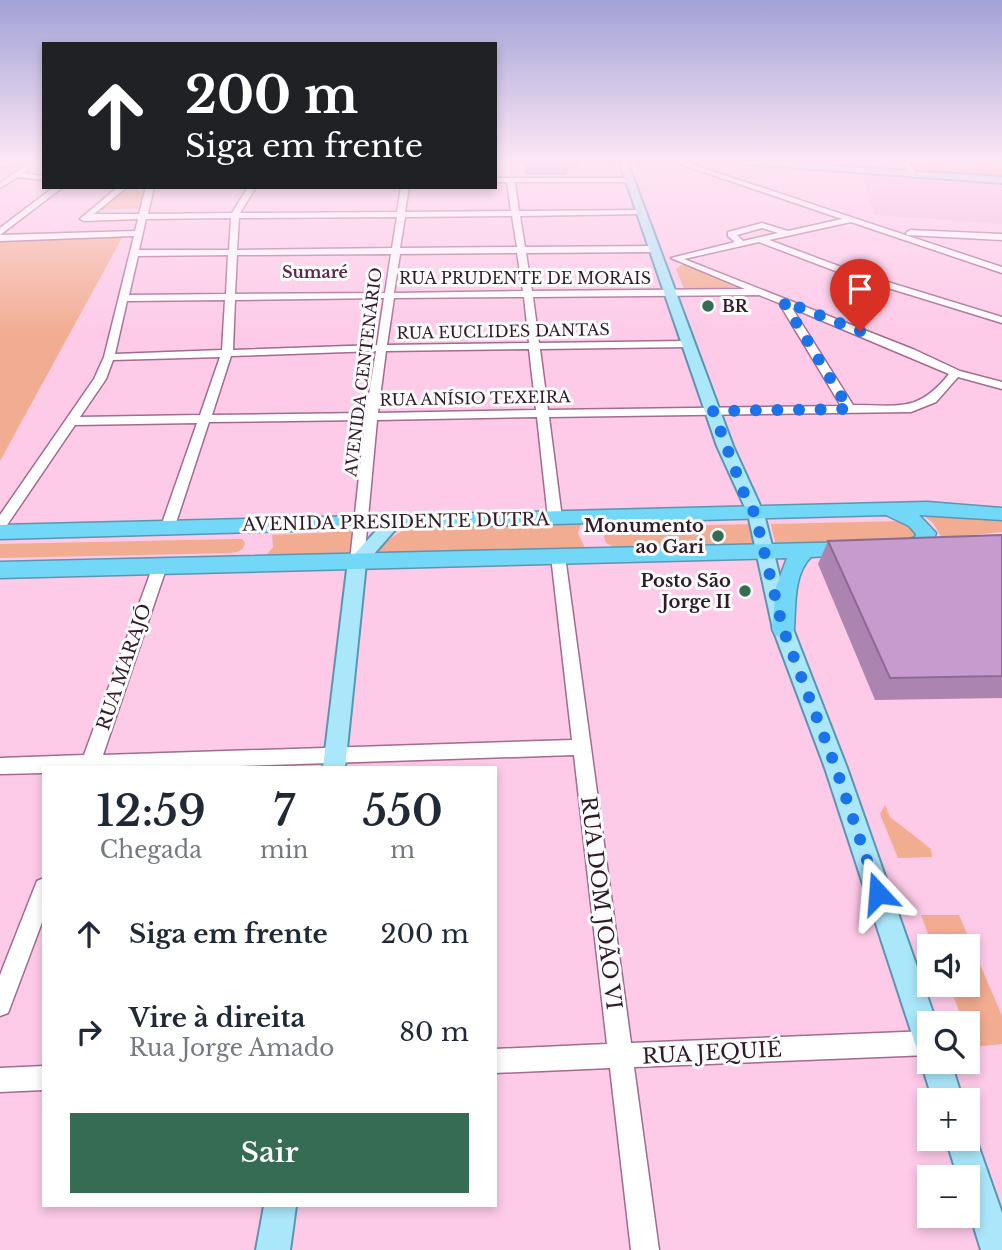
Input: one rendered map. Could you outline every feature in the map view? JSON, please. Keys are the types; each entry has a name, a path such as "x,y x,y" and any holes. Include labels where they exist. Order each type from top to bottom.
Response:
{"highway":[{"name":"AVENIDA PRESIDENTE DUTRA","path":"0,531 555,518 751,507 883,510 927,508 1002,514"},
{"path":"883,510 908,517 924,529 924,541 906,548"},
{"path":"616,516 598,521 591,531 591,537 603,549 626,555"},
{"path":"230,564 247,559 260,543 254,531 242,526"},
{"path":"0,570 805,551 947,545"},
{"path":"783,629 790,570 798,556 805,551"}],"main road":[{"path":"645,219 672,293 687,344 751,507 783,629 836,768 918,1011"},
{"path":"335,762 357,561 394,522"},
{"path":"965,1151 998,1250"},
{"path":"273,1250 279,1207"}],"street":[{"path":"0,232 17,219"},
{"path":"62,236 82,219"},
{"path":"0,524 100,379 109,357 142,219"},
{"path":"167,529 227,353 235,219"},
{"name":"AVENIDA CENTENÁRIO","path":"357,561 371,415 399,219"},
{"path":"515,219 528,293 555,518"},
{"path":"675,258 854,220 1002,270"},
{"path":"742,244 731,234 762,225 789,234"},
{"path":"889,232 1002,237"},
{"path":"0,238 139,233"},
{"path":"760,240 849,273 1002,320"},
{"path":"135,253 522,250 657,254 675,258 911,352 956,373 1002,386"},
{"name":"RUA PRUDENTE DE MORAIS","path":"123,298 759,292"},
{"path":"783,301 849,409"},
{"name":"RUA EUCLIDES DANTAS","path":"109,357 381,348 687,344"},
{"name":"RUA ANÍSIO TEXEIRA","path":"70,421 911,408 926,405 956,373"},
{"name":"RUA DOM JOÃO VI","path":"558,556 645,1250"},
{"name":"RUA MARAJÓ","path":"90,766 160,566"},
{"path":"0,766 335,762 581,747"},
{"path":"0,1005 42,893"},
{"name":"RUA JEQUIÉ","path":"497,1061 917,1044"},
{"path":"0,1080 42,1078"}],"shaded area":[{"path":"936,219 1002,219 1002,224"},
{"path":"123,236 0,461 0,242"},
{"path":"681,265 688,265 738,289 685,291 676,269"},
{"path":"924,516 1002,519 1002,532 942,538 933,523"},
{"path":"909,522 920,538 776,546 771,524"},
{"path":"581,524 578,533 585,548 369,556 395,535 410,527"},
{"path":"755,524 758,546 616,548 606,543 604,537 606,531 614,527"},
{"path":"356,531 353,555 265,557 273,547 272,535"},
{"path":"242,539 245,543 243,548 230,553 0,558 0,544"},
{"path":"885,805 890,817 931,849 932,857 898,858 880,814"},
{"path":"921,915 959,915 967,934 928,934"},
{"path":"980,964 1002,1016 1002,1044 980,1046 980,1011 959,1011 954,997 980,997"}],"building":[{"path":"1002,535 1002,676 890,678 828,541"}],"place":[{"name":"BR","path":"708,306"},
{"name":"Monumento ao Gari","path":"718,536"},
{"name":"Posto São Jorge II","path":"745,591"}],"district":[{"name":"Sumaré","path":"315,272"}],"route":[{"path":"860,331 783,301 849,409 713,411 747,501 755,514 783,629 836,768 878,893"}]}
